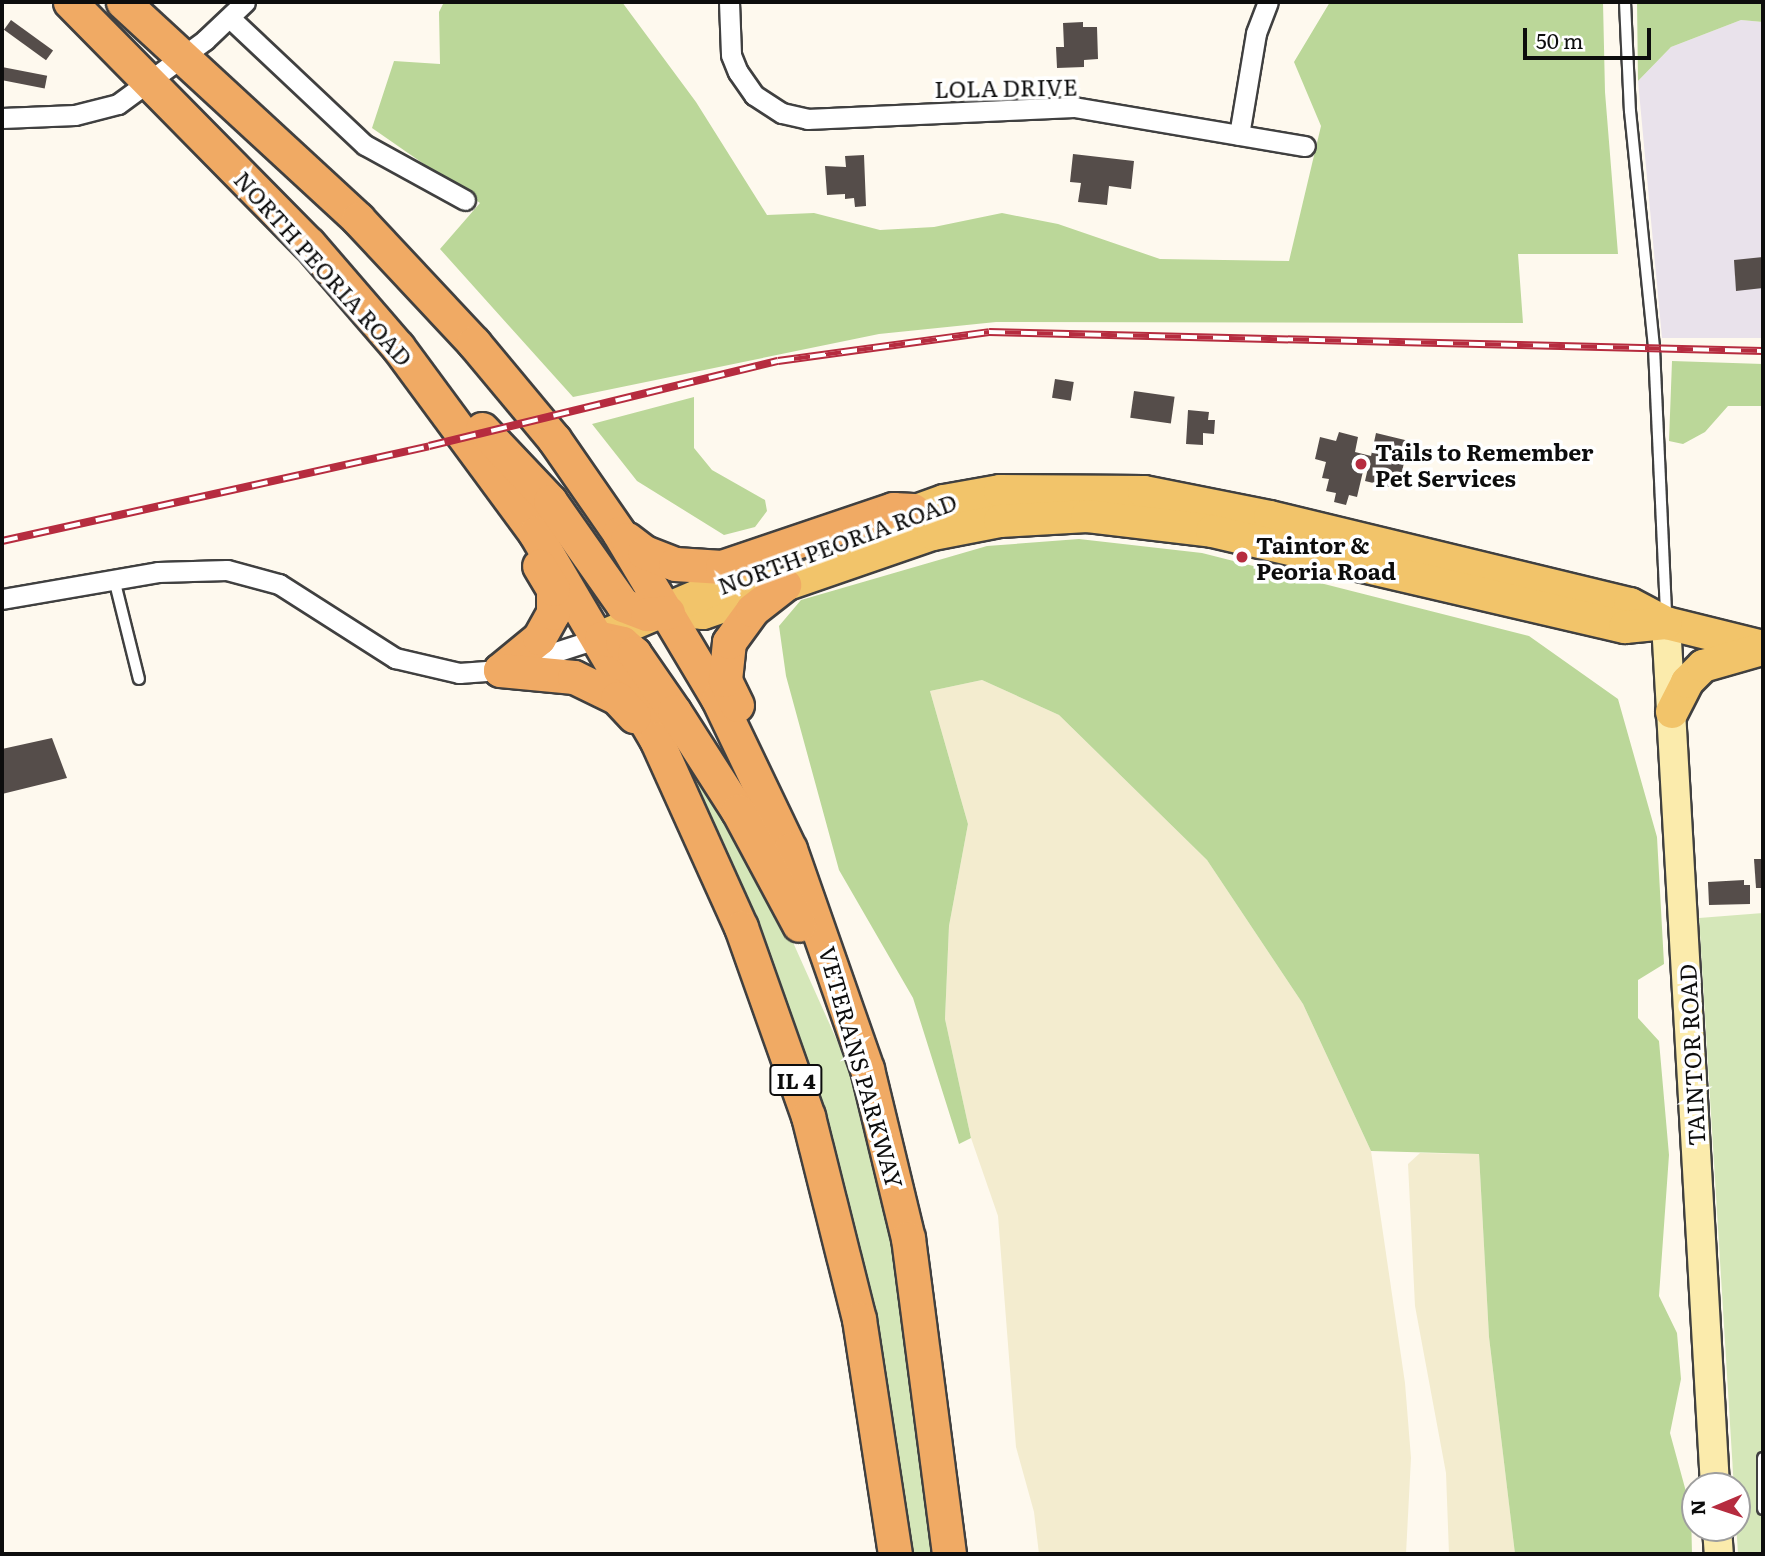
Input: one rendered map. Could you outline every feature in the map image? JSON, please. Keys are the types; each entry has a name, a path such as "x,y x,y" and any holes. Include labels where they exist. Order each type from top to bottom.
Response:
{"highway":[{"name":"NORTH PEORIA ROAD","path":"70,2 309,244 398,347 504,487 599,638"},
{"name":"NORTH PEORIA ROAD","path":"123,2 358,219 420,283 554,439 620,533 668,612"},
{"path":"398,347 550,501 623,605 647,614 668,612"},
{"path":"500,670 539,638 553,613 554,599 553,589 505,512 504,487"},
{"path":"620,533 663,560 722,567 893,509 913,510"},
{"path":"784,585 738,626 727,651 725,680 806,852 821,928"},
{"name":"VETERANS PARKWAY","path":"668,612 751,765 821,928 856,1034 908,1238 949,1554"},
{"path":"599,638 622,643 634,653 713,770 856,1034"},
{"name":"IL 4","path":"599,638 656,739 741,926 808,1116 859,1319 895,1554"},
{"path":"500,670 547,672 586,681 617,698 656,739"}],"main road":[{"name":"NORTH PEORIA ROAD","path":"599,638 668,612 686,597 913,510 1000,491 1144,492 1270,517 1617,601 1666,623 1763,648"},
{"name":"NORTH PEORIA ROAD","path":"668,612 703,613 933,534 1000,521 1087,516 1212,531 1625,627 1666,623"},
{"name":"TAINTOR ROAD","path":"1666,623 1714,1472"},
{"path":"1672,712 1687,682 1703,666 1763,648"}],"street":[{"path":"2,118 94,111 118,104 183,57 245,2"},
{"name":"LOLA DRIVE","path":"729,2 731,55 754,95 782,113 807,118 1074,107 1305,146"},
{"path":"1239,135 1256,33 1268,2"},
{"path":"230,18 365,145 465,200"},
{"path":"2,599 193,568 250,576 300,595 395,658 440,671 500,670 599,638"}],"lane":[{"path":"1625,2 1630,111 1654,348 1666,623"},
{"path":"114,579 139,679"},
{"path":"1763,1458 1763,1508"}],"shaded area":[{"path":"1741,20 1763,22 1763,338 1662,338 1638,81 1671,47"},
{"path":"982,680 1059,715 1207,860 1303,1004 1371,1151 1405,1383 1411,1458 1406,1554 1039,1554 1034,1512 1016,1447 998,1216 971,1138 945,1019 949,926 968,824 930,691"},
{"path":"1420,1153 1479,1154 1489,1337 1515,1554 1449,1554 1446,1473 1415,1306 1408,1164"}],"green space":[{"path":"444,2 622,2 696,102 767,215 814,213 880,230 934,227 1002,213 1058,224 1160,259 1289,261 1321,126 1294,62 1330,2 1603,2 1605,92 1618,254 1518,254 1523,323 996,322 879,334 573,397 440,249 480,203 372,128 394,61 440,64 439,12"},
{"path":"1637,2 1763,2 1763,22 1741,20 1671,47 1638,81"},
{"path":"1672,361 1763,364 1763,406 1728,406 1705,432 1683,444 1669,441"},
{"path":"694,397 694,448 712,470 765,500 767,511 755,527 724,535 637,481 592,424"},
{"path":"1079,539 1202,553 1529,636 1618,699 1657,837 1664,964 1638,980 1638,1018 1659,1041 1669,1155 1659,1296 1677,1333 1681,1379 1670,1433 1681,1473 1681,1542 1692,1542 1692,1554 1515,1554 1489,1337 1479,1154 1371,1151 1303,1004 1207,860 1059,715 982,680 930,691 968,824 949,926 945,1019 971,1138 959,1144 913,998 839,870 786,676 779,626 801,600 987,546"},
{"path":"665,726 770,891 856,1083 892,1230 935,1554 909,1554 871,1310 816,1093"},
{"path":"1763,913 1763,1554 1738,1554 1737,1542 1751,1542 1751,1472 1733,1472 1699,918"}],"building":[{"path":"11,20 53,51 46,60 4,30"},
{"path":"1083,22 1083,27 1097,27 1098,59 1084,60 1084,67 1057,68 1056,47 1064,47 1063,23"},
{"path":"2,67 47,76 45,89 2,80"},
{"path":"1073,154 1134,161 1131,189 1109,186 1107,205 1078,202 1081,183 1070,182"},
{"path":"864,155 866,206 855,207 854,198 845,199 845,194 827,195 825,166 846,167 845,156"},
{"path":"1763,257 1763,288 1736,291 1734,260"},
{"path":"1055,379 1074,382 1071,401 1052,398"},
{"path":"1134,391 1175,397 1171,423 1130,418"},
{"path":"1188,410 1209,412 1208,420 1215,420 1214,434 1203,433 1203,445 1186,444"},
{"path":"1339,432 1358,437 1355,452 1371,456 1376,433 1409,441 1398,489 1365,481 1368,468 1364,467 1357,497 1349,495 1346,505 1334,502 1336,493 1326,491 1329,479 1322,478 1326,462 1315,459 1320,437 1336,441"},
{"path":"52,738 67,778 2,794 2,749"},
{"path":"1754,859 1763,859 1763,888 1756,888"},
{"path":"1744,880 1744,885 1750,885 1750,904 1709,905 1708,882"}],"railway":[{"path":"2,541 429,446 778,361 989,332 1763,351"}],"place":[{"name":"Tails to Remember Pet Services","path":"1361,464"},
{"name":"Taintor & Peoria Road","path":"1242,557"}]}
